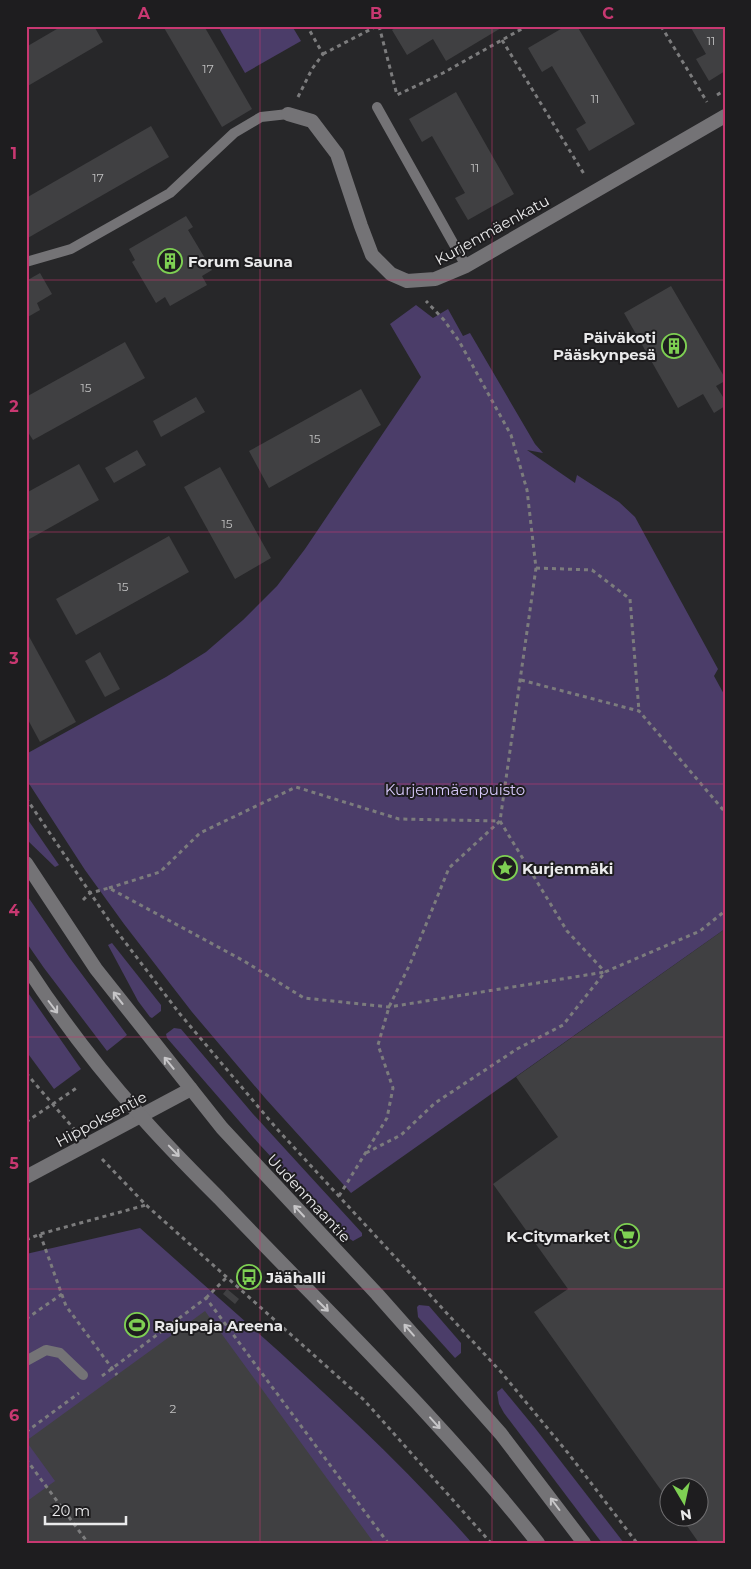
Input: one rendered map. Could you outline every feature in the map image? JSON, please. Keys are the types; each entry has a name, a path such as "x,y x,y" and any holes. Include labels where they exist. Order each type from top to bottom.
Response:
{"main road":[{"path":"288,114 312,122 325,136 337,154 372,255 391,274 407,281"},
{"name":"Kurjenmäenkatu","path":"407,281 435,280 466,266 721,118"},
{"name":"Uudenmaantie","path":"26,863 96,969 222,1128 377,1294 501,1434 584,1543"},
{"path":"26,966 46,998 96,1064 140,1116 273,1255 396,1379 538,1543"},
{"name":"Hippoksentie","path":"26,1177 191,1089"}],"lane":[{"path":"377,107 466,266"},
{"path":"26,262 71,249 170,193 234,133 261,117 288,114"},
{"path":"26,1361 46,1350 60,1353 83,1375"}],"path":[{"path":"307,26 323,54"},
{"path":"288,114 312,69 323,54 378,26 397,95 443,73 527,26"},
{"path":"661,26 721,118"},
{"path":"502,40 595,191"},
{"path":"339,1196 387,1118 392,1088 378,1045 389,1007 410,964 449,868 500,821 536,568 527,490 511,435 459,341 444,320 407,281"},
{"path":"536,568 592,570 630,599 639,711"},
{"path":"521,680 639,711 725,812"},
{"path":"83,900 90,892 110,888 160,872 200,833 296,787 399,819 500,821"},
{"path":"26,798 112,925 180,1014 277,1129 501,1372 568,1453 637,1543"},
{"path":"500,821 567,931 605,972"},
{"path":"110,888 244,961 304,998 389,1007 605,972 700,931 725,911"},
{"path":"366,1153 401,1135 435,1104 517,1048 564,1025 605,972"},
{"path":"26,1073 52,1105"},
{"path":"26,1122 78,1087"},
{"path":"26,1240 40,1234 146,1205 364,1400 491,1543"},
{"path":"40,1234 66,1306 117,1375"},
{"path":"96,1380 206,1298 227,1277"},
{"path":"26,1319 62,1294"},
{"path":"206,1298 388,1543"},
{"path":"26,1432 81,1391"},
{"path":"26,1459 88,1543"}],"green space":[{"path":"218,26 292,26 301,41 245,73"},
{"name":"Kurjenmäenpuisto","path":"416,305 433,318 448,309 463,336 470,333 535,444 543,453 527,450 575,483 577,475 619,502 635,517 718,669 714,676 725,696 725,929 351,1193 265,1098 192,1012 124,924 85,870 26,779 26,754 166,677 206,652 243,620 277,586 305,549 421,377 390,324"},
{"path":"26,817 59,865 55,867 26,839"},
{"path":"26,894 69,957 127,1035 107,1051 26,942"},
{"path":"112,943 161,1005 161,1011 152,1018 138,1001 108,945"},
{"path":"26,990 81,1069 54,1089 26,1051"},
{"path":"174,1028 181,1029 253,1114 362,1233 362,1236 353,1241 344,1235 260,1145 167,1038 166,1034"},
{"name":"Rajupaja Areena","path":"140,1228 269,1342 353,1420 394,1460 472,1543 26,1543 26,1254"},
{"path":"419,1305 429,1306 461,1343 461,1353 455,1358 418,1317 417,1307"},
{"path":"502,1388 624,1543 602,1543 504,1413 499,1404 497,1392"}],"building":[{"path":"62,26 94,26 103,42 26,87 26,47"},
{"path":"163,26 204,26 252,109 222,127"},
{"path":"398,26 500,26 501,28 446,61 433,39 407,55 392,30"},
{"path":"566,26 577,26 635,124 589,151 576,129 586,123 552,66 542,72 528,48"},
{"path":"690,26 725,26 725,71 709,81 696,59 706,54"},
{"path":"456,92 514,194 468,220 455,198 465,193 432,136 422,142 409,119"},
{"path":"151,126 169,157 26,239 26,198"},
{"name":"Forum Sauna","path":"186,216 193,227 188,230 212,270 202,276 207,285 170,306 165,297 156,303 132,262 135,260 129,249"},
{"path":"40,273 52,294 37,303 40,310 26,318 26,281"},
{"name":"Päiväkoti Pääskynpesä","path":"671,286 725,378 725,381 716,386 725,400 725,406 714,413 703,394 678,408 624,313"},
{"path":"125,342 145,378 33,440 26,429 26,397"},
{"path":"361,389 381,425 269,488 249,451"},
{"path":"196,397 205,412 161,437 153,421"},
{"path":"137,450 146,465 114,483 105,468"},
{"path":"79,464 99,500 26,541 26,493"},
{"path":"220,467 271,558 235,579 184,487"},
{"path":"169,536 189,572 76,635 56,599"},
{"path":"26,631 76,722 40,742 26,716"},
{"path":"100,652 120,689 105,697 85,661"},
{"name":"K-Citymarket","path":"725,929 725,1543 699,1543 687,1526 708,1526 708,1476 658,1476 658,1486 534,1312 568,1289 493,1184 558,1137 516,1077"},
{"path":"227,1289 239,1299 235,1304 223,1294"},
{"path":"205,1311 374,1543 26,1543 26,1502 55,1481 26,1441"}],"place":[{"name":"Forum Sauna","path":"170,261"},
{"name":"Päiväkoti Pääskynpesä","path":"674,346"},
{"name":"Kurjenmäki","path":"505,868"},
{"name":"K-Citymarket","path":"627,1236"},
{"name":"Jäähalli","path":"249,1277"},
{"name":"Rajupaja Areena","path":"137,1325"}]}
